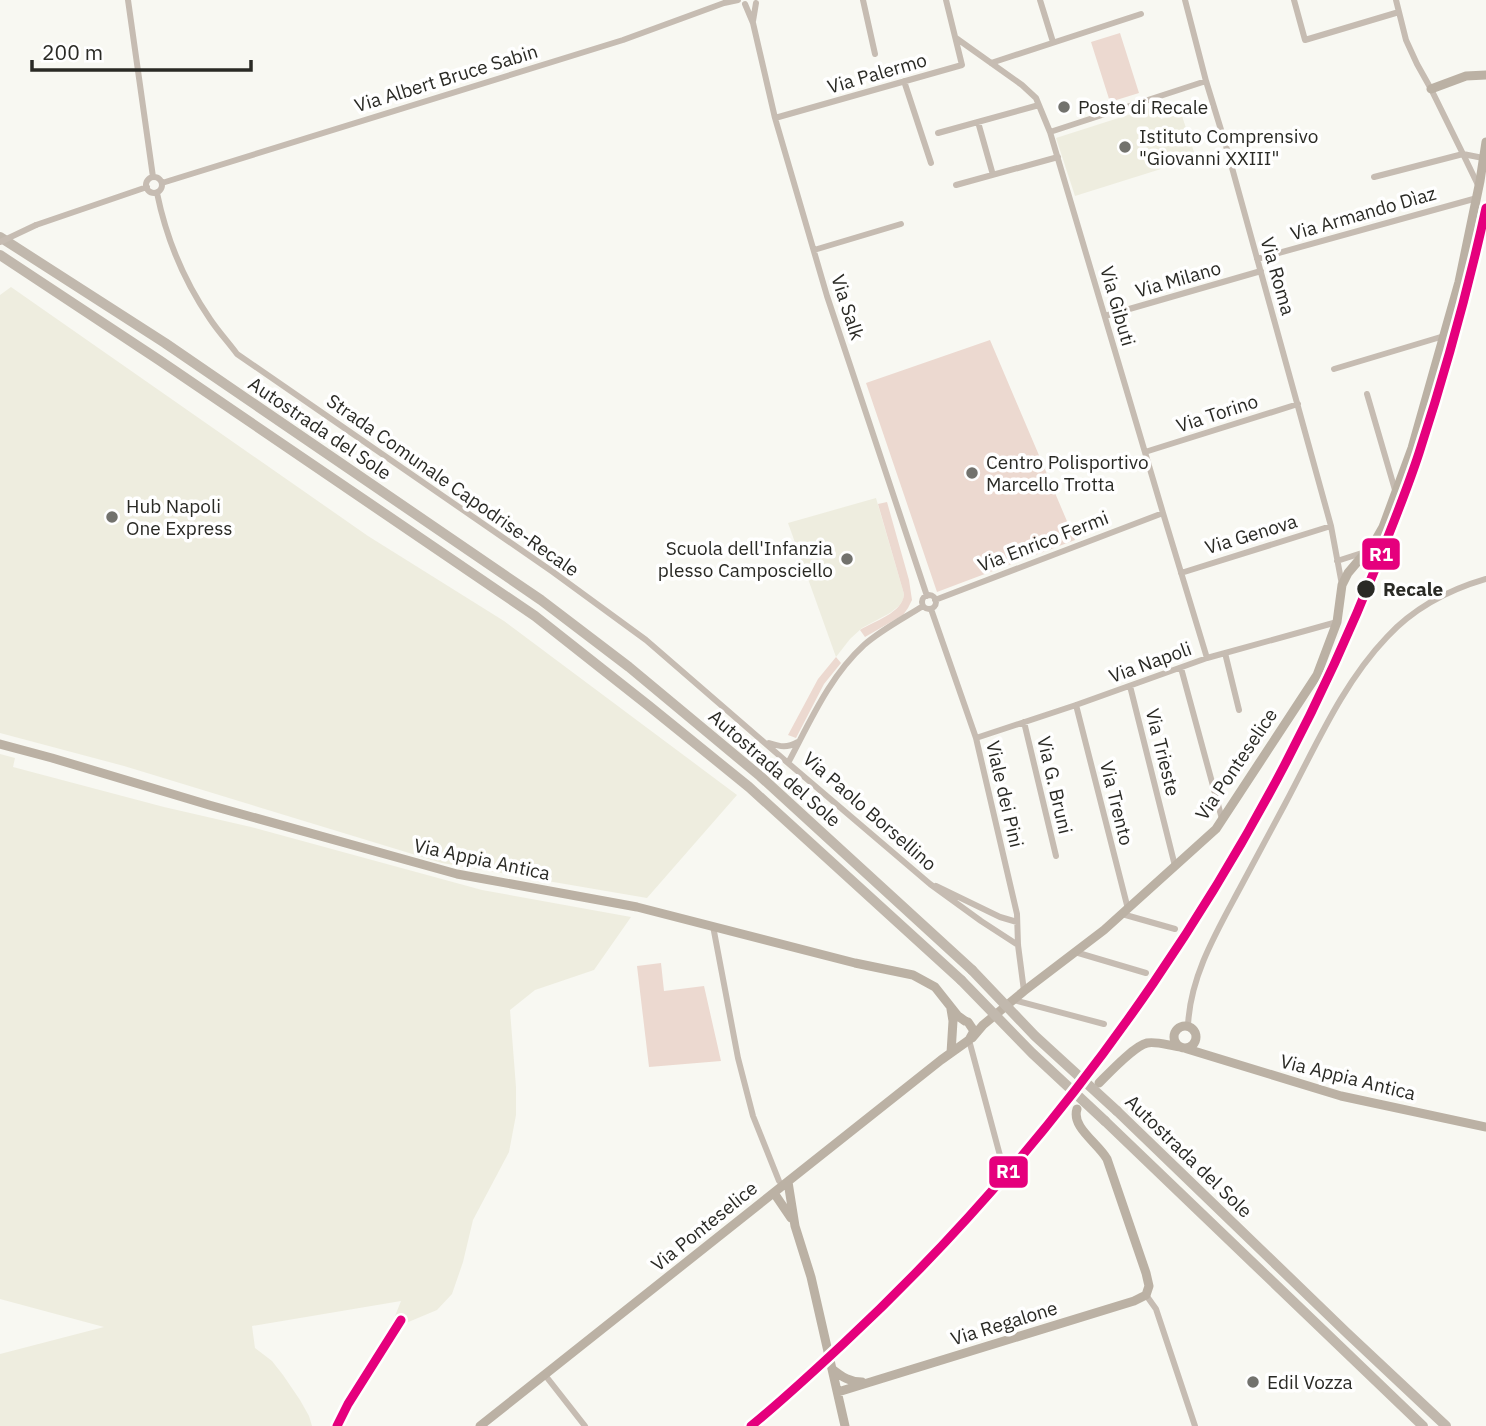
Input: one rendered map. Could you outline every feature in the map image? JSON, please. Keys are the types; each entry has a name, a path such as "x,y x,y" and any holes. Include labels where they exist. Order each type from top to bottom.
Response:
{"highway":[{"name":"Autostrada del Sole","path":"0,237 165,343 541,600 629,667 761,776 972,970 1035,1035 1446,1426"},
{"name":"Autostrada del Sole","path":"0,256 159,360 535,616 748,787 961,980 1032,1053 1423,1426"}],"street":[{"path":"128,0 153,177"},
{"name":"Via Albert Bruce Sabin","path":"162,183 623,40 738,0"},
{"path":"863,0 875,54"},
{"path":"946,0 956,38"},
{"path":"1040,0 1053,42"},
{"name":"Via Roma","path":"1185,0 1331,526 1342,585"},
{"path":"1294,0 1305,40 1399,12"},
{"path":"1396,0 1406,40 1479,187"},
{"name":"Via Salk","path":"744,2 749,5 756,1"},
{"name":"Via Salk","path":"753,23 756,1"},
{"name":"Via Salk","path":"744,2 753,23 775,118 827,296 927,596"},
{"path":"990,63 1141,14"},
{"name":"Via Gibuti","path":"956,38 1036,98 1051,132 1208,658"},
{"name":"Via Palermo","path":"775,118 962,65 956,38"},
{"path":"1431,89 1466,76 1486,75"},
{"path":"904,81 931,163"},
{"path":"1051,132 1206,81"},
{"path":"938,134 1039,105"},
{"path":"978,122 993,175"},
{"name":"Via Ponteselice","path":"480,1426 774,1193 783,1182 969,1040 985,1023 1125,911 1216,829 1317,675 1337,622 1342,585 1383,527 1412,448 1459,282 1486,142"},
{"path":"1374,177 1463,155 1483,158"},
{"path":"956,185 1058,157"},
{"path":"146,187 152,193 157,193 162,188 158,178 153,177"},
{"path":"0,242 36,225 146,187 153,177"},
{"name":"Strada Comunale Capodrise-Recale","path":"157,193 163,223 178,260 209,318 237,354 553,572 646,640 788,763"},
{"name":"Via Armando Dìaz","path":"1257,259 1477,198"},
{"path":"814,250 901,224"},
{"name":"Via Milano","path":"1105,316 1261,271"},
{"path":"1334,369 1444,336"},
{"path":"1367,394 1396,492"},
{"name":"Via Torino","path":"1145,452 1298,404"},
{"name":"Via Enrico Fermi","path":"935,600 1163,513"},
{"name":"Via Genova","path":"1181,573 1331,526"},
{"path":"1337,561 1367,551"},
{"path":"1188,1026 1193,990 1214,937 1349,687 1386,637 1418,609 1439,596 1486,579"},
{"path":"927,596 935,600 931,609 923,606 923,600 927,596"},
{"name":"Via Paolo Borsellino","path":"923,606 873,638 848,663 831,684 788,763 930,884 1018,945"},
{"name":"Viale dei Pini","path":"931,609 976,738 1017,914 1024,991"},
{"name":"Via Napoli","path":"976,738 1208,658 1337,622"},
{"path":"1226,653 1239,710"},
{"path":"1181,668 1222,819"},
{"name":"Via Trieste","path":"1130,686 1175,866"},
{"name":"Via Trento","path":"1076,705 1125,911"},
{"name":"Via G. Bruni","path":"1024,722 1056,856"},
{"path":"763,741 779,747 789,747 800,741"},
{"name":"Via Appia Antica","path":"0,744 457,874 637,907 855,963 913,975 934,987 966,1022"},
{"name":"Via Paolo Borsellino","path":"930,884 1000,917 1017,922"},
{"path":"1125,911 1175,929"},
{"path":"713,926 738,1058 754,1116 783,1182 811,1277 845,1426"},
{"path":"1074,953 1146,973"},
{"path":"1014,1000 1104,1024"},
{"path":"951,1007 951,1053"},
{"path":"966,1022 974,1031 969,1040 1002,1163"},
{"path":"969,1040 956,1041 953,1031 958,1023 985,1023"},
{"path":"1099,1083 1139,1046 1167,1041 1181,1026 1195,1030 1203,1054"},
{"path":"1175,1032 1175,1041 1182,1048 1191,1047 1197,1037"},
{"name":"Via Appia Antica","path":"1159,1044 1182,1048 1341,1096 1486,1127"},
{"path":"1077,1109 1075,1119 1078,1125 1103,1151 1107,1159 1146,1273 1149,1286 1146,1295 1156,1309 1195,1426"},
{"path":"774,1193 795,1226"},
{"name":"Via Regalone","path":"838,1392 1146,1295"},
{"path":"832,1369 846,1379 871,1382"},
{"path":"545,1375 585,1426"}],"shaded area":[{"path":"1120,33 1139,93 1110,102 1091,42"},
{"name":"Istituto Comprensivo \"Giovanni XXIII\"","path":"1156,106 1161,119 1181,113 1196,158 1075,196 1056,138"},
{"path":"11,287 368,536 504,621 737,795 647,898 442,863 124,766 0,733 0,295"},
{"name":"Centro Polisportivo Marcello Trotta","path":"990,340 1075,540 937,592 866,383"},
{"name":"Scuola dell'Infanzia plesso Camposciello","path":"876,498 904,594 903,600 890,613 862,628 836,657 788,523"},
{"path":"887,502 912,600 903,615 865,637 860,630 887,616 899,606 904,594 878,504"},
{"path":"836,657 841,663 824,684 796,738 788,735 818,679"},
{"path":"0,754 15,758 13,767 251,827 482,890 631,917 594,970 535,990 510,1010 516,1115 509,1152 473,1220 452,1294 437,1310 406,1323 395,1316 401,1301 252,1326 255,1348 272,1361 283,1375 300,1400 312,1426 0,1426 0,1354 104,1327 0,1299"},
{"path":"661,963 664,991 704,986 721,1061 649,1067 637,966"}],"transit line":[{"name":"R1","path":"751,1426 843,1344 928,1260 1008,1172 1084,1079 1154,983 1218,882 1277,779 1331,672 1378,562 1414,467 1438,393 1486,208"},
{"name":"R1","path":"337,1426 401,1320"}],"place":[{"name":"Poste di Recale","path":"1064,107"},
{"name":"Istituto Comprensivo \"Giovanni XXIII\"","path":"1125,147"},
{"name":"Centro Polisportivo Marcello Trotta","path":"972,473"},
{"name":"Hub Napoli One Express","path":"112,517"},
{"name":"Scuola dell'Infanzia plesso Camposciello","path":"847,559"},
{"name":"Recale","path":"1366,589"},
{"name":"Edil Vozza","path":"1253,1382"}]}
